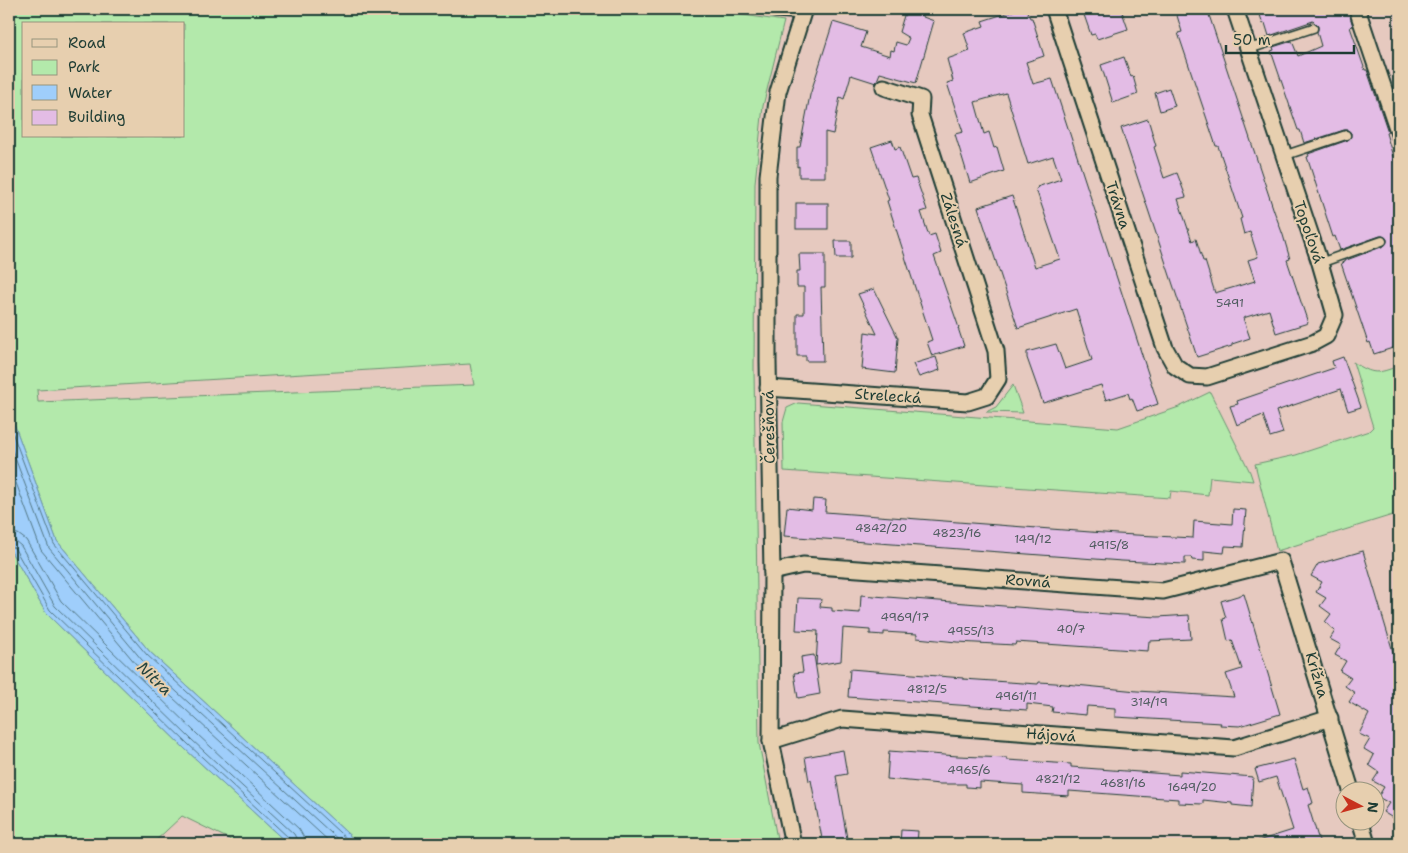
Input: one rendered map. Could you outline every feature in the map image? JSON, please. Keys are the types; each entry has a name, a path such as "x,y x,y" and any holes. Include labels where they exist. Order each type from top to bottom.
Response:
{"street":[{"name":"Čerešňová","path":"776,9 803,10 778,92 768,176 768,388 772,572 771,741 792,844"},
{"name":"Trávna","path":"1054,9 1165,348 1175,366 1190,376 1207,377"},
{"name":"Topoľová","path":"1207,377 1313,343 1326,336 1335,315 1320,264 1235,9"},
{"path":"1357,9 1399,134"},
{"name":"Zálesná","path":"884,87 921,99 920,115 996,351 998,379"},
{"name":"Strelecká","path":"768,388 968,402 988,396 998,379"},
{"name":"Rovná","path":"772,572 803,565 1163,591 1282,561"},
{"name":"Krížna","path":"1282,561 1348,780"},
{"name":"Hájová","path":"771,741 842,719 1234,748 1330,718"},
{"path":"1363,830 1367,844"}],"lane":[{"path":"1249,49 1313,28"},
{"path":"1283,156 1346,135"},
{"path":"1320,264 1382,241"}],"green space":[{"path":"9,9 703,9 784,21 763,106 755,183 754,369 759,743 778,844 359,844 150,652 57,541 9,410","holes":["470,364 474,385 38,402 37,390"]},
{"path":"1353,362 1375,372 1399,366 1399,513 1277,551 1255,464 1296,455 1369,431 1373,427"},
{"path":"1013,385 1023,413 986,412 996,407"},
{"path":"1210,392 1253,481 1210,477 1208,495 1171,491 1170,498 784,471 783,422 787,408 798,403 1118,428 1179,407"},
{"path":"9,548 46,613 184,748 288,844 235,844 229,839 182,816 152,844 9,844"}],"water":[{"name":"Nitra","path":"9,410 57,541 150,652 359,844 288,844 184,748 46,613 9,548"}],"building":[{"path":"906,9 921,9 919,15 934,21 916,83 880,73 876,83 851,75 844,99 840,97 833,134 825,132 825,177 799,177 797,147 800,147 810,95 833,22 866,32 861,47 890,56 891,50 894,51 896,42 906,45 909,38 899,32"},
{"path":"1019,9 1026,9 1030,18 1032,18 1044,56 1026,62 1033,84 1052,79 1158,404 1137,411 1128,393 1106,400 1101,385 1043,403 1027,358 1027,352 1056,344 1065,369 1092,360 1076,309 1018,328 978,207 1012,196 1035,267 1060,259 1036,189 1061,179 1053,156 1028,164 1006,93 975,102 984,134 989,132 994,148 997,147 1004,171 970,183 955,134 963,132 947,83 953,81 947,59 970,51 964,33 984,26 982,21"},
{"path":"1082,9 1121,9 1128,29 1097,39 1095,34 1091,35"},
{"path":"1175,9 1207,9 1283,235 1290,259 1287,260 1308,323 1276,333 1269,310 1243,318 1250,338 1197,357 1121,128 1148,119 1156,146 1154,147 1164,178 1177,173 1186,197 1178,199 1192,241 1196,239 1203,261 1205,261 1215,293 1255,281 1248,260 1258,257 1250,232 1244,234 1240,219 1242,218 1178,33 1182,32"},
{"path":"1258,9 1348,9 1353,26 1350,27 1388,132 1386,133 1399,177 1399,346 1374,354 1370,342 1368,343 1341,263 1384,246 1387,239 1380,236 1340,250 1335,236 1333,237 1307,157 1309,156 1308,154 1348,140 1351,137 1351,133 1348,130 1344,130 1304,143 1271,51 1274,50 1273,47 1292,41 1298,56 1321,46 1317,32 1318,26 1313,21 1269,36"},
{"path":"1124,57 1131,77 1133,76 1138,94 1113,103 1101,65"},
{"path":"1169,88 1175,106 1160,111 1155,93"},
{"path":"892,140 895,149 900,147 911,179 916,178 927,210 921,212 929,236 935,234 941,253 934,256 964,346 932,356 927,342 932,340 871,147"},
{"path":"796,203 828,203 828,229 796,229"},
{"path":"835,241 851,241 851,258 836,258"},
{"path":"799,254 825,254 825,287 821,287 823,361 806,361 806,356 797,356 797,314 804,314 804,287 797,287 797,271 800,271"},
{"path":"874,289 898,338 895,373 862,369 865,332 877,334 858,294"},
{"path":"936,357 940,370 919,377 913,364"},
{"path":"1343,357 1361,407 1348,411 1341,389 1276,411 1283,433 1270,437 1263,415 1237,425 1230,406 1238,404 1237,401 1334,368 1332,361"},
{"path":"813,499 826,500 825,512 1193,538 1194,521 1232,524 1233,509 1246,510 1243,547 1225,546 1224,553 1204,551 1204,561 1185,557 1185,564 784,536 787,507 812,510"},
{"path":"1363,551 1399,672 1399,822 1386,814 1386,808 1389,803 1386,801 1386,780 1374,780 1379,772 1369,765 1374,755 1364,749 1370,739 1359,734 1369,714 1349,702 1355,693 1345,686 1351,678 1340,671 1346,661 1335,655 1341,645 1330,639 1335,631 1325,622 1331,614 1320,606 1326,598 1316,592 1322,582 1311,576 1318,564"},
{"path":"1244,594 1280,714 1240,726 1220,725 1221,723 1115,717 1115,708 1087,706 1086,715 1052,712 1053,707 1027,704 1027,710 848,697 850,669 963,679 1038,684 1039,682 1055,683 1137,691 1234,697 1226,674 1242,669 1232,640 1228,641 1223,619 1226,618 1221,601"},
{"path":"861,595 1108,614 1158,617 1189,615 1191,639 1149,641 1148,651 1016,642 1015,645 957,642 917,638 917,634 884,632 884,635 870,634 870,630 843,628 841,661 816,665 818,631 796,630 798,598 821,599 820,607 832,608 832,611 860,613"},
{"path":"814,655 820,694 798,698 794,673 803,672 801,657"},
{"path":"843,750 847,774 836,776 848,844 823,844 805,757"},
{"path":"889,751 1007,758 1007,760 1071,764 1071,767 1180,775 1180,771 1253,777 1251,807 1203,800 1203,804 1178,803 1178,799 1069,791 1069,796 1023,793 1023,785 980,782 980,788 966,787 966,784 940,784 887,779"},
{"path":"1294,759 1303,789 1308,787 1313,803 1308,805 1320,844 1259,844 1258,841 1293,830 1276,777 1259,782 1255,769"},
{"path":"901,830 918,831 917,844 900,844"}]}
